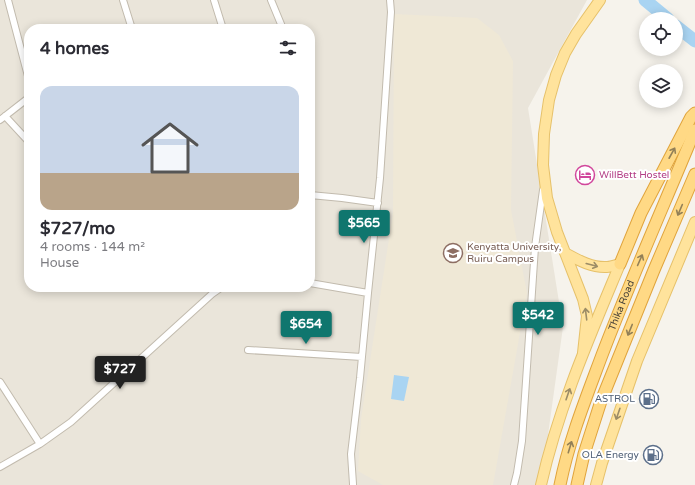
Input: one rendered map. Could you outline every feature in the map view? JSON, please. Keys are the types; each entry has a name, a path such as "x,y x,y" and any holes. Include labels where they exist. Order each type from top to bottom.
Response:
{"highway":[{"path":"620,264 640,213 691,117 695,113"},
{"name":"Thika Road","path":"560,485 580,413 631,280 695,130"},
{"name":"Thika Road","path":"577,485 584,454 601,401 695,174"}],"main road":[{"path":"583,353 587,316 583,299 551,215 547,198 543,165 544,134 549,100 556,75 565,53 576,34 600,0"},
{"path":"596,485 602,462 637,361 695,222"},
{"path":"565,253 595,266 608,267 620,264"},
{"name":"Thika Road","path":"541,485 564,405 583,353 620,264"}],"street":[{"path":"8,0 24,61"},
{"path":"123,0 130,24"},
{"path":"214,0 221,24"},
{"path":"271,0 281,24"},
{"path":"352,485 351,454 380,178 391,12 390,0"},
{"path":"0,120 24,101"},
{"path":"6,116 24,136"},
{"path":"514,485 518,473 522,441 535,247 545,184"},
{"path":"315,196 378,203"},
{"path":"315,284 368,293"},
{"path":"0,459 2,466 40,444 70,422 216,292"},
{"path":"248,350 362,357"},
{"path":"0,382 40,444"}],"shaded area":[{"path":"0,0 587,0 528,108 563,327 541,485 0,485"},
{"name":"Kenyatta University, Ruiru Campus","path":"394,14 477,18 499,35 513,61 511,210 527,293 493,485 383,485 358,471 361,419 393,213"}],"water":[{"path":"394,375 409,377 404,401 391,399"}],"waterway":[{"path":"645,0 660,12"},
{"path":"683,32 695,41"}],"place":[{"name":"WillBett Hostel","path":"585,175"},
{"name":"Kenyatta University, Ruiru Campus","path":"453,253"},
{"name":"ASTROL","path":"649,399"},
{"name":"OLA Energy","path":"653,455"}]}
